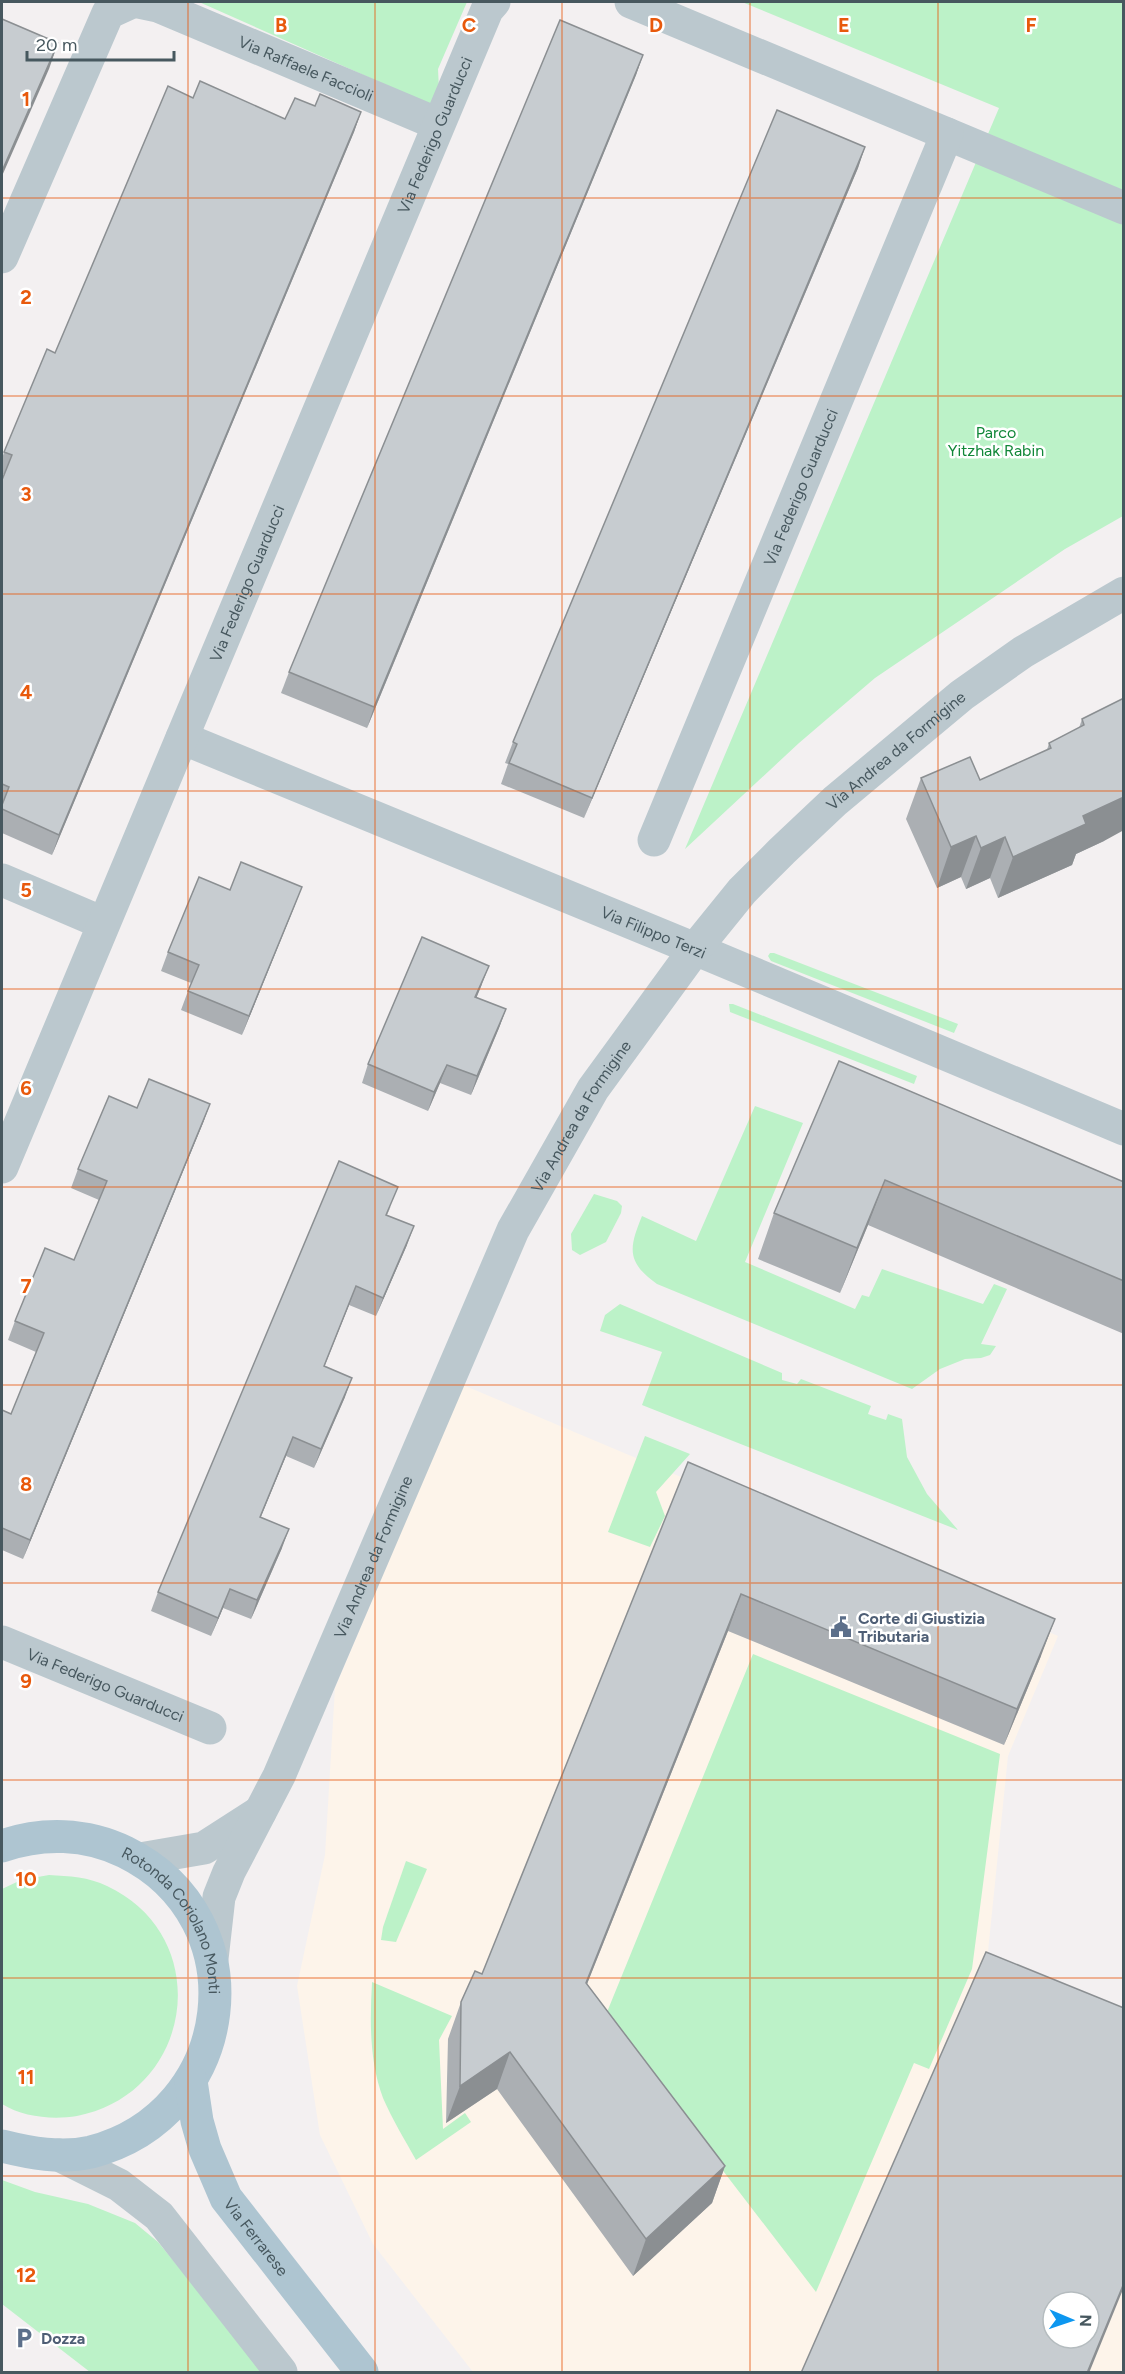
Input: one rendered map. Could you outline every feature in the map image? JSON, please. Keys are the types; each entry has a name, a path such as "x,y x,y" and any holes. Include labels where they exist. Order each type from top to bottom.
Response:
{"main road":[{"name":"Rotonda Coriolano Monti","path":"2,2146 30,2153 59,2155 90,2152 119,2142 147,2127 171,2106 191,2081 205,2053 214,2022 216,1990 212,1959 201,1929 186,1902 165,1878 140,1859 112,1845 81,1837 50,1836 7,1839"},
{"name":"Via Ferrarese","path":"191,2081 197,2121 205,2149 226,2198 362,2373"}],"street":[{"path":"2,256 108,13 132,2"},
{"name":"Via Raffaele Faccioli","path":"139,2 158,6 438,124"},
{"name":"Via Federigo Guarducci","path":"2,1167 438,124 487,10 494,2"},
{"path":"632,2 1124,208"},
{"name":"Via Federigo Guarducci","path":"654,840 947,134"},
{"name":"Via Andrea da Formigine","path":"212,1959 219,1897 262,1811 382,1539 513,1230 593,1089 695,949 742,891 835,801 962,695 1023,652 1124,593"},
{"name":"Via Filippo Terzi","path":"182,738 1124,1129"},
{"path":"2,879 103,923"},
{"name":"Via Federigo Guarducci","path":"2,1642 210,1728"},
{"path":"140,1859 204,1848 262,1811"},
{"path":"59,2155 119,2185 159,2216 281,2373"}],"shaded area":[{"path":"463,1385 1058,1636 1008,1756 986,1971 1123,2024 1123,2372 473,2372 373,2244 320,2135 297,1986 325,1855 335,1688"}],"green space":[{"path":"199,2 467,2 438,69 440,109"},
{"name":"Parco Yitzhak Rabin","path":"742,2 1123,2 1123,516 1065,549 875,678 799,743 685,849 999,108"},
{"path":"770,953 958,1024 954,1033 771,961 768,956"},
{"path":"729,1004 917,1076 914,1084 730,1012"},
{"path":"755,1106 803,1123 745,1262 855,1309 862,1295 869,1297 882,1269 983,1304 994,1284 1007,1289 981,1344 996,1346 990,1355 965,1359 940,1369 912,1389 657,1284 640,1269 635,1261 633,1246 642,1216 696,1241"},
{"path":"594,1194 617,1201 622,1206 621,1213 606,1242 580,1255 572,1250 571,1234"},
{"path":"620,1304 782,1373 782,1380 797,1384 801,1379 871,1406 868,1414 886,1420 888,1414 902,1419 907,1457 927,1494 958,1530 642,1405 662,1352 600,1331 605,1315"},
{"path":"645,1436 690,1454 656,1492 665,1516 650,1547 608,1532"},
{"path":"753,1654 1000,1754 972,1969 929,2069 914,2063 816,2292 605,2017"},
{"path":"406,1861 427,1869 396,1942 381,1940 383,1927"},
{"path":"49,1875 100,1883 142,1910 165,1940 176,1975 177,2011 167,2047 146,2078 116,2102 77,2116 67,2117 28,2115 2,2104 2,1889 21,1880"},
{"path":"372,1982 452,2016 439,2040 443,2129 465,2113 471,2122 416,2160 390,2114 378,2084 372,2040"},
{"path":"2,2180 35,2192 88,2204 135,2223 158,2242 265,2372 90,2372 2,2304"}],"building":[{"path":"2,19 58,43 2,171"},
{"path":"560,20 643,55 374,707 289,672"},
{"path":"200,81 285,119 295,98 315,106 320,94 361,112 59,835 2,809 9,787 2,784 2,480 12,455 4,452 47,349 55,353 168,86 193,98"},
{"path":"777,110 865,147 592,798 509,763 517,744 513,742"},
{"path":"1124,698 1124,797 1083,816 1086,824 1013,857 1005,837 981,848 976,836 951,847 921,778 970,757 980,780 1051,748 1049,743 1084,725 1082,719"},
{"path":"241,862 302,887 249,1016 188,991 199,965 168,952 199,877 230,890"},
{"path":"422,937 489,966 475,997 506,1009 477,1076 447,1065 434,1092 368,1064"},
{"path":"839,1061 1124,1182 1124,1281 885,1180 857,1248 774,1213"},
{"path":"149,1079 210,1104 30,1540 2,1528 2,1410 11,1414 44,1333 15,1321 45,1248 74,1260 107,1181 78,1169 109,1096 137,1108"},
{"path":"339,1161 398,1187 386,1215 414,1226 383,1298 356,1286 324,1366 352,1378 321,1449 293,1437 260,1517 289,1529 257,1600 230,1589 218,1618 158,1592"},
{"path":"688,1462 1055,1619 1017,1709 741,1594 586,1983 725,2166 646,2239 510,2052 460,2086 461,2002 475,1971 482,1974"},
{"path":"986,1952 1124,2008 1124,2283 1101,2339 1101,2290 1041,2290 1041,2350 1096,2350 1087,2373 801,2373"}],"place":[{"name":"Corte di Giustizia Tributaria","path":"841,1627"},
{"name":"Dozza","path":"24,2338"}]}
